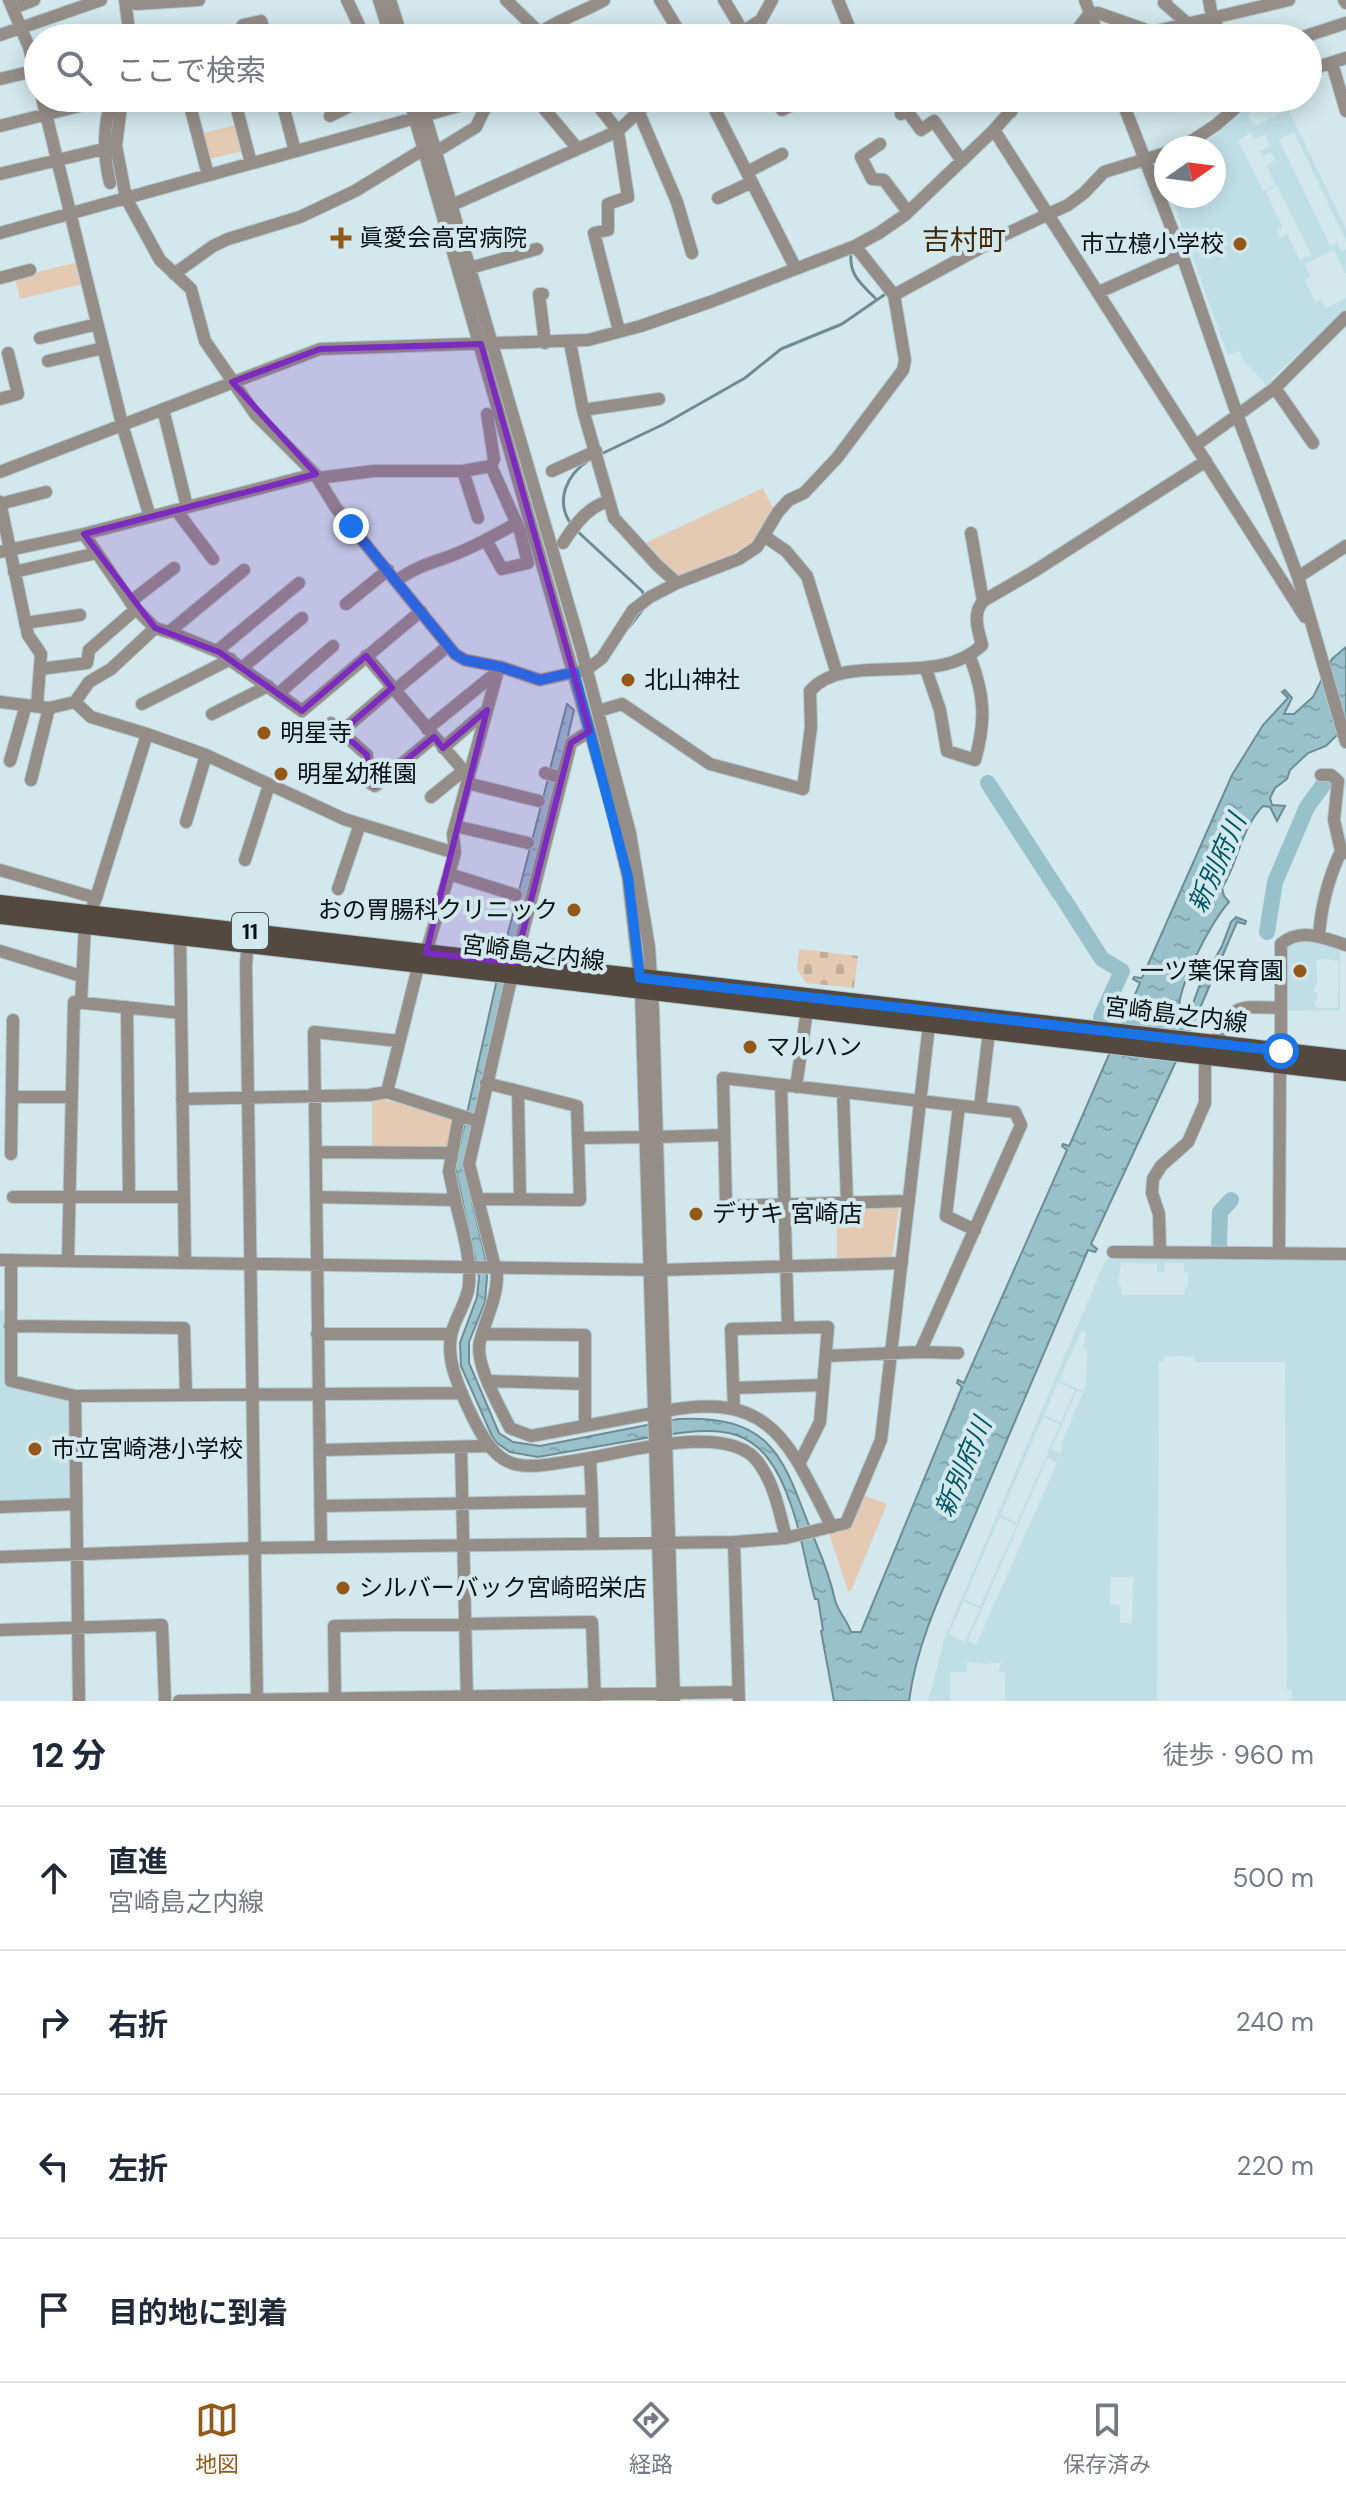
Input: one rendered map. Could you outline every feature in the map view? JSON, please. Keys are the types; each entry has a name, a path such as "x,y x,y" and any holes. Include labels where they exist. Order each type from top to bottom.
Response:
{"main road":[{"name":"宮崎島之内線","path":"0,903 91,911 248,937 1204,1050 1281,1058 1346,1058"},
{"name":"宮崎島之内線","path":"0,916 91,911 180,936 248,937"},
{"name":"宮崎島之内線","path":"646,985 929,1025 1111,1038"},
{"name":"宮崎島之内線","path":"1281,1058 1346,1073"}],"street":[{"path":"24,33 11,4 34,0"},
{"path":"31,24 101,0"},
{"path":"132,1 199,0"},
{"path":"347,0 358,24"},
{"path":"379,0 387,24"},
{"path":"390,0 398,24"},
{"path":"506,0 522,6 533,24"},
{"path":"563,24 604,0"},
{"path":"660,0 675,24"},
{"path":"724,0 738,24"},
{"path":"757,24 772,0"},
{"path":"838,0 848,24"},
{"path":"1085,0 1094,9 1132,24"},
{"path":"1166,0 1164,3 1187,23"},
{"path":"1209,0 1216,24"},
{"path":"1183,24 1289,0"},
{"path":"131,24 132,1"},
{"path":"132,1 134,24"},
{"path":"1322,31 1346,23"},
{"path":"0,35 22,27"},
{"path":"1322,66 1346,58"},
{"path":"1332,63 1346,111"},
{"path":"0,79 24,76"},
{"path":"0,126 54,112"},
{"path":"108,112 110,183"},
{"path":"119,112 110,147 126,198 160,260 191,289 205,341 256,415 317,476 336,508 448,646 465,660 540,680 580,671 602,658 633,610 677,583 739,559 757,547 789,500 804,493 837,458 899,376 905,360 894,295 855,246"},
{"path":"192,112 208,175"},
{"path":"238,112 251,163"},
{"path":"285,112 295,151"},
{"path":"330,116 338,112"},
{"path":"418,112 580,671 590,731 628,877 646,985"},
{"path":"0,233 435,112"},
{"path":"174,274 213,246 249,231 300,217 355,191 476,127 483,112"},
{"path":"547,112 578,149"},
{"path":"603,112 618,131 628,197 608,204 608,230 594,233 619,331"},
{"path":"716,112 796,269"},
{"path":"901,114 905,112"},
{"path":"908,112 921,130 934,121 962,161"},
{"path":"0,472 320,349 570,342 619,331 710,302 855,246 908,212 1011,112"},
{"path":"1127,112 1182,255 1298,577 1346,742"},
{"path":"1133,112 1146,159"},
{"path":"1199,136 1231,112"},
{"path":"452,205 618,131 639,113 677,202 692,253"},
{"path":"46,114 122,424 150,517"},
{"path":"994,130 1313,630"},
{"path":"880,144 861,157 872,179 884,180 908,212"},
{"path":"0,174 110,147"},
{"path":"430,150 452,205 470,268 486,344"},
{"path":"718,198 782,154"},
{"path":"894,295 1076,200 1104,172 1154,157"},
{"path":"470,268 537,249"},
{"path":"1099,292 1182,255"},
{"path":"0,278 30,270"},
{"path":"543,294 539,294 545,343"},
{"path":"1196,445 1275,388 1346,317"},
{"path":"40,338 97,324"},
{"path":"570,342 583,410 614,518 677,583"},
{"path":"48,361 103,348"},
{"path":"0,399 18,394 8,353"},
{"path":"1275,388 1313,443"},
{"path":"583,410 659,399"},
{"path":"163,409 181,508 213,559"},
{"path":"486,540 502,569 528,563 517,523 491,466 494,459 487,414"},
{"path":"552,471 597,455"},
{"path":"598,711 622,704 710,764 803,789 810,741 810,691 816,685 837,674 926,669 970,657 982,645 976,619 977,608 983,601 1206,461"},
{"path":"5,551 317,476 374,471 463,471 491,466"},
{"path":"463,471 478,518"},
{"path":"31,780 41,654 28,635 14,572 5,551 0,503 46,492"},
{"path":"563,543 591,509 609,501"},
{"path":"346,604 392,575 443,559 517,523"},
{"path":"971,533 983,601"},
{"path":"84,534 133,605 155,628 217,651 302,711 421,611"},
{"path":"764,536 786,551 807,576 837,674"},
{"path":"1298,577 1346,546"},
{"path":"14,572 97,553"},
{"path":"40,669 87,663 89,650 174,568"},
{"path":"169,632 244,570"},
{"path":"217,651 299,583"},
{"path":"25,623 80,615"},
{"path":"243,667 302,618"},
{"path":"0,702 37,707 75,702 89,682 111,669 155,628"},
{"path":"212,714 273,690 333,646"},
{"path":"448,646 394,689 336,727 367,755 368,782 375,786 498,670"},
{"path":"366,656 466,777 539,801"},
{"path":"926,669 940,710 947,751 975,760 984,723 978,679 970,657"},
{"path":"142,704 231,659"},
{"path":"387,1092 422,958 455,853 455,826 466,777 498,670"},
{"path":"580,671 598,711 630,833 649,947 646,985 669,1698"},
{"path":"75,702 91,717 206,755 360,824 455,853"},
{"path":"10,761 37,707"},
{"path":"443,748 487,710"},
{"path":"590,731 571,743 508,968 469,1164 497,1287 480,1341 479,1355 510,1428 531,1436 697,1406 734,1409 767,1423 785,1440 832,1527"},
{"path":"81,1003 81,976 91,911 147,734"},
{"path":"186,822 206,755"},
{"path":"545,773 562,778"},
{"path":"1319,936 1328,884 1344,852 1334,820 1338,781 1331,775 1321,775"},
{"path":"431,797 466,777"},
{"path":"245,860 269,785"},
{"path":"338,889 360,824"},
{"path":"455,826 528,843"},
{"path":"0,870 91,911"},
{"path":"449,874 516,895"},
{"path":"180,936 185,1263"},
{"path":"1279,1253 1281,944 1288,938 1319,936 1346,945"},
{"path":"248,937 257,1700"},
{"path":"0,951 81,976"},
{"path":"68,1261 74,1002 181,1013"},
{"path":"127,1007 129,1197"},
{"path":"1160,1252 1159,1214 1152,1193 1153,1179 1161,1166 1188,1142 1205,1103 1204,1050 1235,1009 1281,1008"},
{"path":"796,1087 807,1010"},
{"path":"11,1154 13,1020"},
{"path":"0,1557 255,1548 734,1542 791,1537 846,1523 881,1440 929,1025"},
{"path":"980,1108 989,1031"},
{"path":"321,1547 314,1032 399,1041"},
{"path":"909,1201 726,1206 723,1078 1015,1112 1021,1125 920,1352"},
{"path":"479,1199 580,1200 577,1106 486,1083"},
{"path":"781,1085 788,1328"},
{"path":"518,1091 520,1199"},
{"path":"182,1099 387,1092 477,1121"},
{"path":"843,1092 847,1202"},
{"path":"12,1097 72,1097"},
{"path":"959,1106 946,1216 975,1230"},
{"path":"461,1117 449,1171 472,1268 467,1300 451,1334 450,1355 454,1374 488,1446 497,1456 520,1465 544,1466 660,1444 713,1442 734,1445 758,1461 791,1537"},
{"path":"578,1138 723,1135"},
{"path":"317,1152 451,1153"},
{"path":"13,1197 184,1197"},
{"path":"317,1197 455,1200"},
{"path":"1113,1252 1346,1254"},
{"path":"462,1393 75,1396 11,1381 5,1260 654,1270 902,1263"},
{"path":"10,1326 184,1328 186,1394"},
{"path":"734,1409 731,1329 828,1327 820,1422 799,1464"},
{"path":"317,1334 451,1334"},
{"path":"484,1334 585,1335 585,1426"},
{"path":"826,1356 958,1353"},
{"path":"488,1381 585,1384"},
{"path":"733,1388 823,1385"},
{"path":"75,1396 79,1701"},
{"path":"321,1450 488,1446"},
{"path":"461,1447 467,1698"},
{"path":"590,1458 593,1544"},
{"path":"321,1506 592,1501"},
{"path":"0,1507 76,1504"},
{"path":"179,1701 738,1696 734,1542"},
{"path":"335,1698 334,1626 592,1622 594,1698"},
{"path":"0,1630 162,1625 165,1701"}],"highlighted area":[{"path":"481,344 590,731 571,743 515,963 426,953 487,710 443,748 434,737 375,786 368,782 367,755 341,732 392,688 366,656 302,711 219,652 155,628 84,534 316,474 232,382 320,349"}],"shaded area":[{"name":"市立檍小学校","path":"1243,112 1252,112 1248,114 1254,126 1282,112 1290,112 1346,229 1346,241 1294,132 1279,139 1330,246 1337,243 1341,251 1346,249 1346,274 1334,250 1305,264 1310,276 1305,280 1315,302 1321,300 1326,308 1346,298 1346,310 1271,379 1273,382 1268,387 1239,351 1228,356 1175,208 1226,208 1226,136 1214,136","holes":["1251,133 1254,139 1265,135 1270,146 1260,151 1262,156 1271,152 1275,160 1266,165 1275,185 1263,191 1238,140","1277,186 1311,254 1300,260 1287,234 1281,237 1277,231 1283,227 1266,192"]},
{"name":"一ツ葉保育園","path":"1315,940 1340,949 1340,1010 1285,1011 1287,944","holes":["1316,960 1339,961 1338,1008 1317,1008 1314,1003 1317,998 1314,992 1317,986"]},
{"path":"1106,1259 1346,1260 1346,1701 1292,1701 1292,1690 1287,1690 1285,1362 1195,1362 1195,1357 1164,1356 1164,1361 1159,1362 1157,1701 1005,1701 1005,1673 999,1672 1001,1662 967,1662 967,1672 950,1672 950,1701 928,1701 945,1637","holes":["1121,1263 1157,1264 1157,1272 1164,1272 1165,1263 1184,1263 1184,1272 1188,1273 1188,1287 1184,1295 1121,1295 1121,1287 1118,1286","1082,1330 1086,1333 1083,1348 1087,1350 1083,1391 1059,1380","1058,1382 1075,1390 1061,1422 1044,1415","1077,1390 1083,1393 1060,1453 1051,1449","1043,1417 1060,1425 1017,1523 1001,1515","1047,1458 1057,1463 976,1645 968,1641","1000,1517 1017,1525 980,1606 964,1599","1110,1577 1133,1577 1132,1623 1120,1623 1120,1605 1110,1604","963,1601 980,1609 965,1642 949,1634"]},
{"name":"市立宮崎港小学校","path":"0,1310 4,1310 7,1386 69,1402 71,1494 68,1499 0,1501"}],"green space":[{"path":"237,125 243,151 209,159 203,133"},
{"path":"77,262 83,284 20,299 15,278"},
{"path":"763,488 774,510 753,542 729,556 678,577 641,545"},
{"path":"799,949 858,956 854,988 806,983 797,969"},
{"path":"372,1100 386,1100 449,1118 453,1124 448,1146 372,1147"},
{"path":"897,1205 892,1257 837,1259 837,1207"},
{"path":"863,1495 887,1504 851,1591 848,1591 829,1533"}],"water":[{"path":"1346,647 1346,726 1326,746 1308,753 1290,770 1287,779 1275,788 1270,798 1272,805 1285,806 1277,821 1270,807 1263,806 1245,835 1222,888 1229,902 1204,940 1188,975 1179,1007 1180,1018 1191,1009 1231,922 1236,917 1246,921 1245,924 1237,922 1091,1244 1097,1249 1095,1252 1088,1250 933,1613 918,1656 909,1701 834,1701 818,1599 815,1599 791,1505 766,1455 733,1434 714,1431 667,1435 538,1457 510,1452 492,1436 461,1366 460,1343 477,1297 479,1277 455,1167 504,948 549,775 558,778 463,1164 485,1256 487,1277 485,1302 469,1342 469,1363 499,1433 513,1442 540,1446 678,1419 738,1425 758,1436 773,1450 795,1490 822,1557 838,1609 851,1632 861,1632 962,1387 958,1380 964,1383 1067,1150 1062,1146 1069,1146 1071,1142 1140,983 1133,979 1142,978 1232,775 1263,725 1288,698 1282,692 1285,690 1292,698 1284,714 1294,714 1313,697 1332,659"},
{"path":"567,704 574,710 559,775 549,773"}],"waterway":[{"path":"851,254 855,275 877,300"},
{"path":"599,455 664,424 745,378 781,349 842,324 884,295"},
{"path":"571,524 564,506 565,489 574,473 589,460"},
{"path":"576,530 645,597"},
{"path":"629,627 644,608"},
{"name":"新別府川","path":"1267,932 1275,882 1307,807 1326,781"},
{"name":"新別府川","path":"988,783 1060,894"},
{"name":"新別府川","path":"1063,898 1102,959 1122,971 1101,1017"},
{"name":"新別府川","path":"1219,1247 1220,1212 1231,1200"}],"place":[{"name":"眞愛会高宮病院","path":"341,238"},
{"name":"市立檍小学校","path":"1240,244"},
{"name":"北山神社","path":"628,680"},
{"name":"明星寺","path":"264,733"},
{"name":"明星幼稚園","path":"281,774"},
{"name":"おの胃腸科クリニック","path":"574,910"},
{"name":"一ツ葉保育園","path":"1300,971"},
{"name":"マルハン","path":"750,1047"},
{"name":"デサキ 宮崎店","path":"696,1214"},
{"name":"市立宮崎港小学校","path":"35,1449"},
{"name":"シルバーバック宮崎昭栄店","path":"343,1588"}],"district":[{"name":"吉村町","path":"964,240"}],"route":[{"path":"351,526 455,654 465,660 501,667 540,680 574,672 628,877 640,978 1281,1051"}]}
